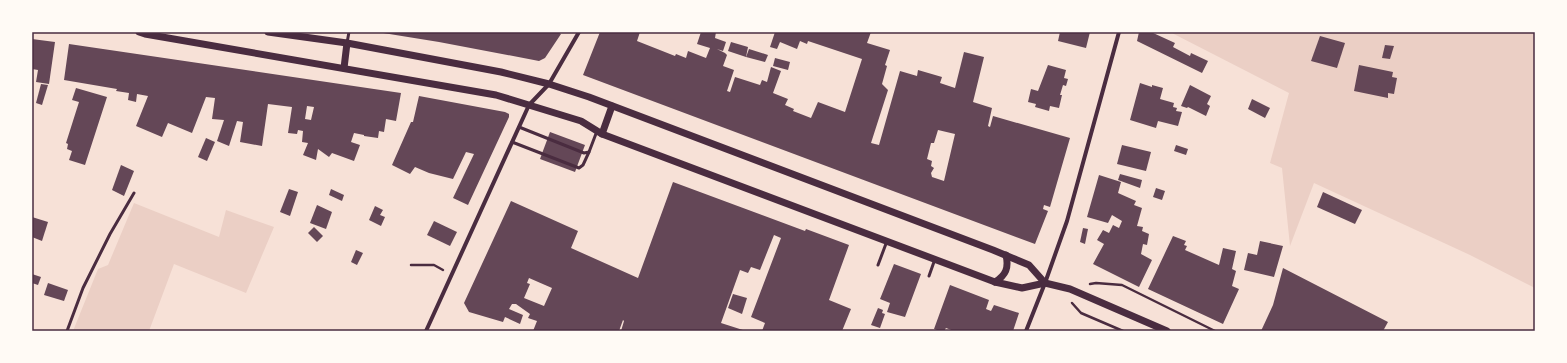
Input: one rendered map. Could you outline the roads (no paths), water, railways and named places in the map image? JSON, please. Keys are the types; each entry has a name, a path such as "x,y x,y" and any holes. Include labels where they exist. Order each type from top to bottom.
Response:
{"street":[{"path":"140,32 484,93 530,105 581,121 600,132 996,282 1022,288 1045,283 1070,289 1167,331"},
{"path":"268,32 347,43 501,72 549,84 612,106 994,250 1029,265 1045,283"},
{"path":"426,331 530,105 549,84 579,32"},
{"path":"1026,331 1067,221 1119,32"},
{"path":"344,68 347,43"},
{"path":"600,132 612,106"},
{"path":"996,282 1003,277 1007,270 1008,263 1006,256"}],"lane":[{"path":"347,43 349,32"},
{"path":"519,127 584,153 589,152"},
{"path":"512,142 579,168 583,165 600,132"},
{"path":"67,331 83,288 110,234 134,193"},
{"path":"878,265 887,241"},
{"path":"929,276 935,259"}]}
